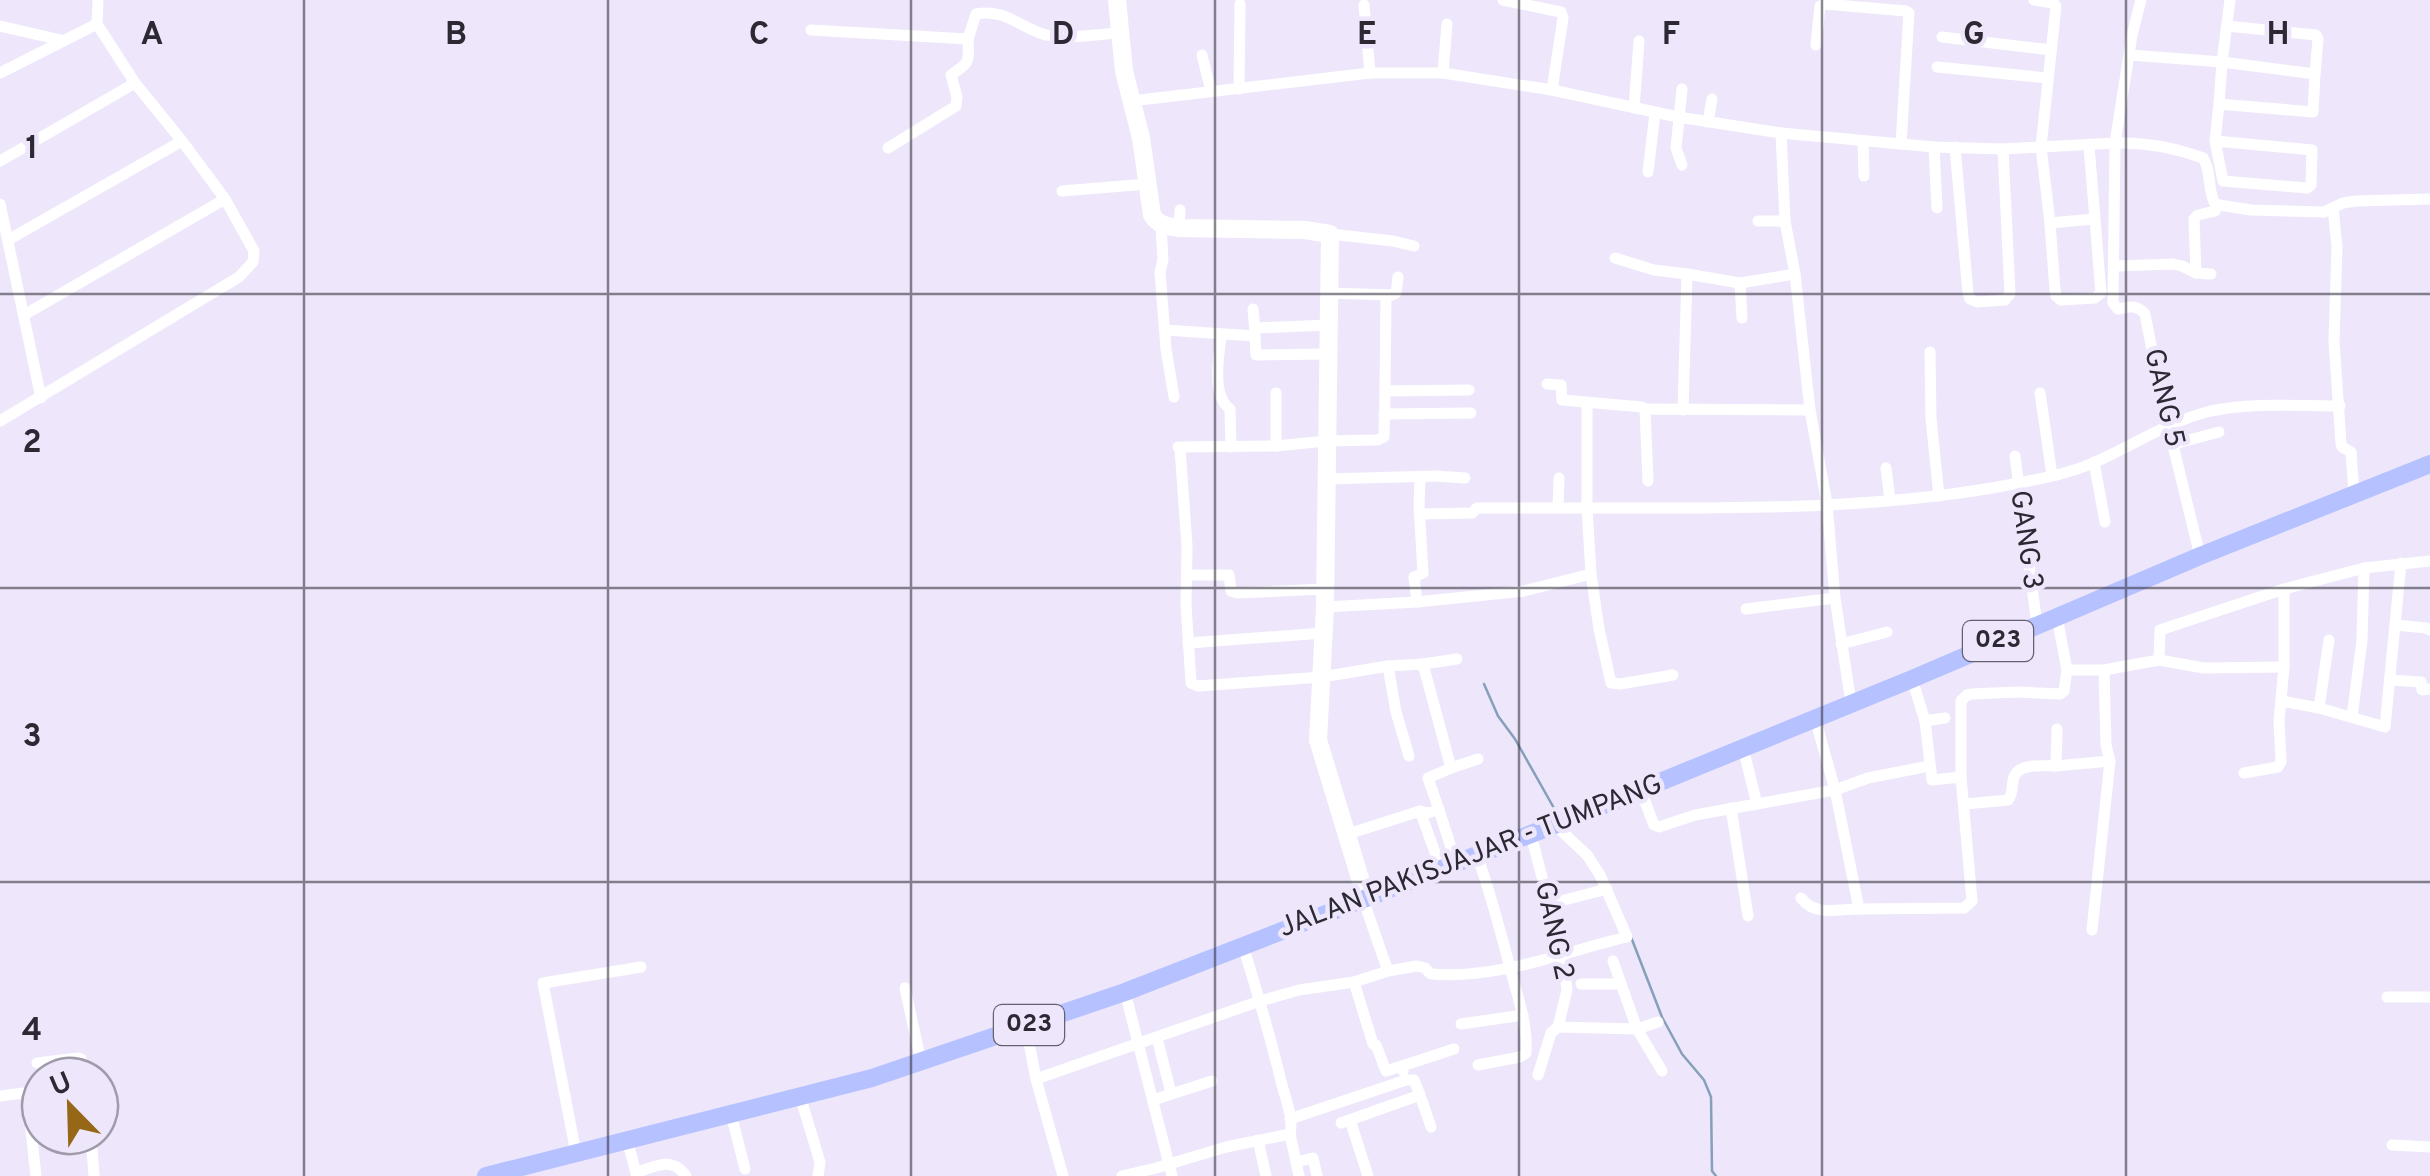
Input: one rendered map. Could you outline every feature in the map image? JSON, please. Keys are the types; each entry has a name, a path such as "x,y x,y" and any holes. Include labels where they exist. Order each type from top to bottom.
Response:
{"main road":[{"name":"JALAN PAKISJAJAR - TUMPANG","path":"486,1176 527,1171 576,1153 851,1084 1125,992 1640,791 2430,464"}],"street":[{"path":"0,422 247,270 253,262 254,250 224,199 96,24 98,0"},
{"path":"1116,0 1124,70 1138,100 1152,215 1174,221 1305,230 1414,246"},
{"path":"1503,0 1561,12 1552,90"},
{"path":"2034,0 2056,6 2041,146 2056,296 2061,300 2095,298 2101,288 2089,146"},
{"path":"2140,0 2115,144 2115,266 2172,264 2211,274"},
{"path":"2215,142 2312,150 2310,186 2222,181 2215,142 2230,0"},
{"path":"1238,88 1240,4"},
{"path":"1816,45 1820,6 1824,4 1909,13 1900,144"},
{"path":"1364,5 1370,73"},
{"path":"888,148 956,106 950,75 969,61 968,39 974,16 980,12 1010,17 1046,35 1120,32"},
{"path":"0,74 96,24"},
{"path":"1443,73 1447,24"},
{"path":"0,26 61,40"},
{"path":"2219,104 2313,112 2316,35 2227,26"},
{"path":"811,30 968,39"},
{"path":"1942,37 2051,50"},
{"path":"1634,108 1640,42"},
{"path":"1202,54 1211,91"},
{"path":"2130,55 2315,74"},
{"path":"1937,68 2048,78"},
{"path":"1138,100 1370,73 1443,73 1782,133 2003,149 2133,143 2203,158 2212,199 2219,205 2251,210 2324,212 2356,201 2430,200"},
{"path":"0,161 135,82"},
{"path":"1682,89 1676,152 1682,165"},
{"path":"1708,122 1712,99"},
{"path":"1648,172 1655,113"},
{"path":"1782,133 1785,222 1827,504 1835,598 1851,703"},
{"path":"8,240 182,140"},
{"path":"1863,141 1864,176"},
{"path":"1934,147 1938,208"},
{"path":"1954,147 1968,293 1977,302 2004,300 2010,294 2003,149"},
{"path":"1062,191 1147,184"},
{"path":"24,315 224,199"},
{"path":"0,204 41,398"},
{"path":"2196,273 2194,220 2198,215 2215,211 2219,205"},
{"path":"2333,208 2338,247 2334,341 2341,444 2351,452 2354,494"},
{"path":"2050,223 2094,219"},
{"path":"1174,221 1160,272 1174,397"},
{"path":"1758,222 1785,222"},
{"path":"1330,234 1328,479 1318,740 1388,971"},
{"path":"1614,258 1654,270 1740,283 1795,274"},
{"name":"GANG 5","path":"2115,266 2112,303 2118,309 2134,306 2145,314 2200,556"},
{"path":"1682,410 1687,274"},
{"path":"1329,293 1386,296 1396,293 1398,278"},
{"path":"1740,283 1742,318"},
{"path":"1386,296 1382,439 1179,448 1189,677 1194,686 1322,677 1457,659"},
{"path":"1253,309 1256,354 1327,354"},
{"path":"1165,330 1221,335 1328,325"},
{"path":"1221,335 1221,400 1230,409 1231,447"},
{"path":"1930,352 1938,496"},
{"path":"1547,384 1561,385 1562,400 1645,409 1810,410"},
{"path":"1385,391 1469,390"},
{"path":"1276,393 1276,446"},
{"path":"2040,393 2052,476"},
{"path":"1587,402 1591,574 1611,683 1673,675"},
{"path":"1420,514 1472,513 1477,508 1827,504 1938,496 2052,476 2210,412 2276,405 2340,406"},
{"path":"1645,409 1648,481"},
{"path":"1384,414 1471,413"},
{"path":"2174,444 2219,432"},
{"name":"GANG 3","path":"2015,456 2037,625"},
{"path":"2094,462 2105,522"},
{"path":"1886,468 1890,500"},
{"path":"1417,602 1414,576 1423,573 1420,478"},
{"path":"1328,479 1465,478"},
{"path":"1558,507 1559,478"},
{"path":"2159,660 2160,630 2284,589 2364,568 2430,561"},
{"path":"2281,701 2385,727 2401,563"},
{"path":"2352,717 2362,640 2364,568"},
{"path":"1187,574 1229,575 1231,591 1237,593 1417,602 1524,591 1591,574"},
{"path":"2244,774 2280,764 2284,589"},
{"path":"1746,609 1835,598"},
{"path":"1801,898 1819,911 1969,906 1972,900 1961,777 1963,698 2017,692 2060,694 2065,688 2067,670 2057,617"},
{"path":"2396,625 2430,630"},
{"path":"1841,644 1887,632"},
{"path":"1188,643 1324,633"},
{"path":"2319,708 2329,640"},
{"path":"2067,670 2104,670 2159,660 2204,668 2284,667"},
{"path":"1423,664 1451,768"},
{"path":"1388,666 1409,756"},
{"path":"2092,930 2110,761 2104,670"},
{"path":"1912,678 1925,721 1934,781 1961,777"},
{"path":"2390,680 2421,682 2422,690 2430,689"},
{"path":"1815,718 1860,908"},
{"path":"1925,721 1945,718"},
{"path":"2056,766 2057,729"},
{"path":"1742,748 1758,804"},
{"path":"1448,866 1439,810 1428,778 1478,759"},
{"path":"1965,804 2008,800 2014,792 2018,770 2026,767 2110,761"},
{"path":"1640,791 1657,827 1695,815 1835,790 1929,766"},
{"path":"1731,808 1748,916"},
{"path":"1348,834 1420,810 1427,814 1439,810"},
{"path":"1420,810 1448,866"},
{"path":"1036,1079 1299,990 1354,982 1418,966 1431,974 1482,974 1627,936 1587,855 1559,823"},
{"name":"GANG 2","path":"1531,835 1562,954 1567,990 1558,1026 1551,1032 1538,1074"},
{"path":"1477,855 1490,890 1522,1015 1526,1052 1520,1057 1478,1064"},
{"path":"1549,904 1607,889"},
{"path":"1242,946 1290,1119 1298,1176"},
{"path":"1614,961 1637,1029 1662,1071"},
{"path":"576,1153 543,983 641,967"},
{"path":"1354,982 1386,1072 1454,1049"},
{"path":"1581,984 1621,984"},
{"path":"905,988 921,1062"},
{"path":"1125,992 1170,1170"},
{"path":"2387,997 2430,997"},
{"path":"1460,1024 1522,1015"},
{"path":"1558,1026 1637,1029 1658,1022"},
{"path":"1026,1026 1063,1176"},
{"path":"1158,1038 1171,1093"},
{"path":"1402,1066 1406,1080"},
{"path":"1290,1119 1414,1080 1431,1127"},
{"path":"1153,1100 1212,1081"},
{"path":"800,1096 820,1162 818,1175"},
{"path":"1368,1176 1346,1122 1420,1096"},
{"path":"732,1114 745,1169"},
{"path":"1122,1176 1170,1170 1226,1147 1290,1134"},
{"path":"627,1140 636,1174 669,1163 682,1169 686,1176"},
{"path":"1258,1140 1266,1176"},
{"path":"2392,1145 2430,1147"},
{"path":"1296,1162 1313,1158 1317,1176"}],"waterway":[{"path":"1484,684 1498,716 1559,817"},
{"path":"1631,937 1662,1017 1711,1097 1712,1171 1716,1176"}]}
